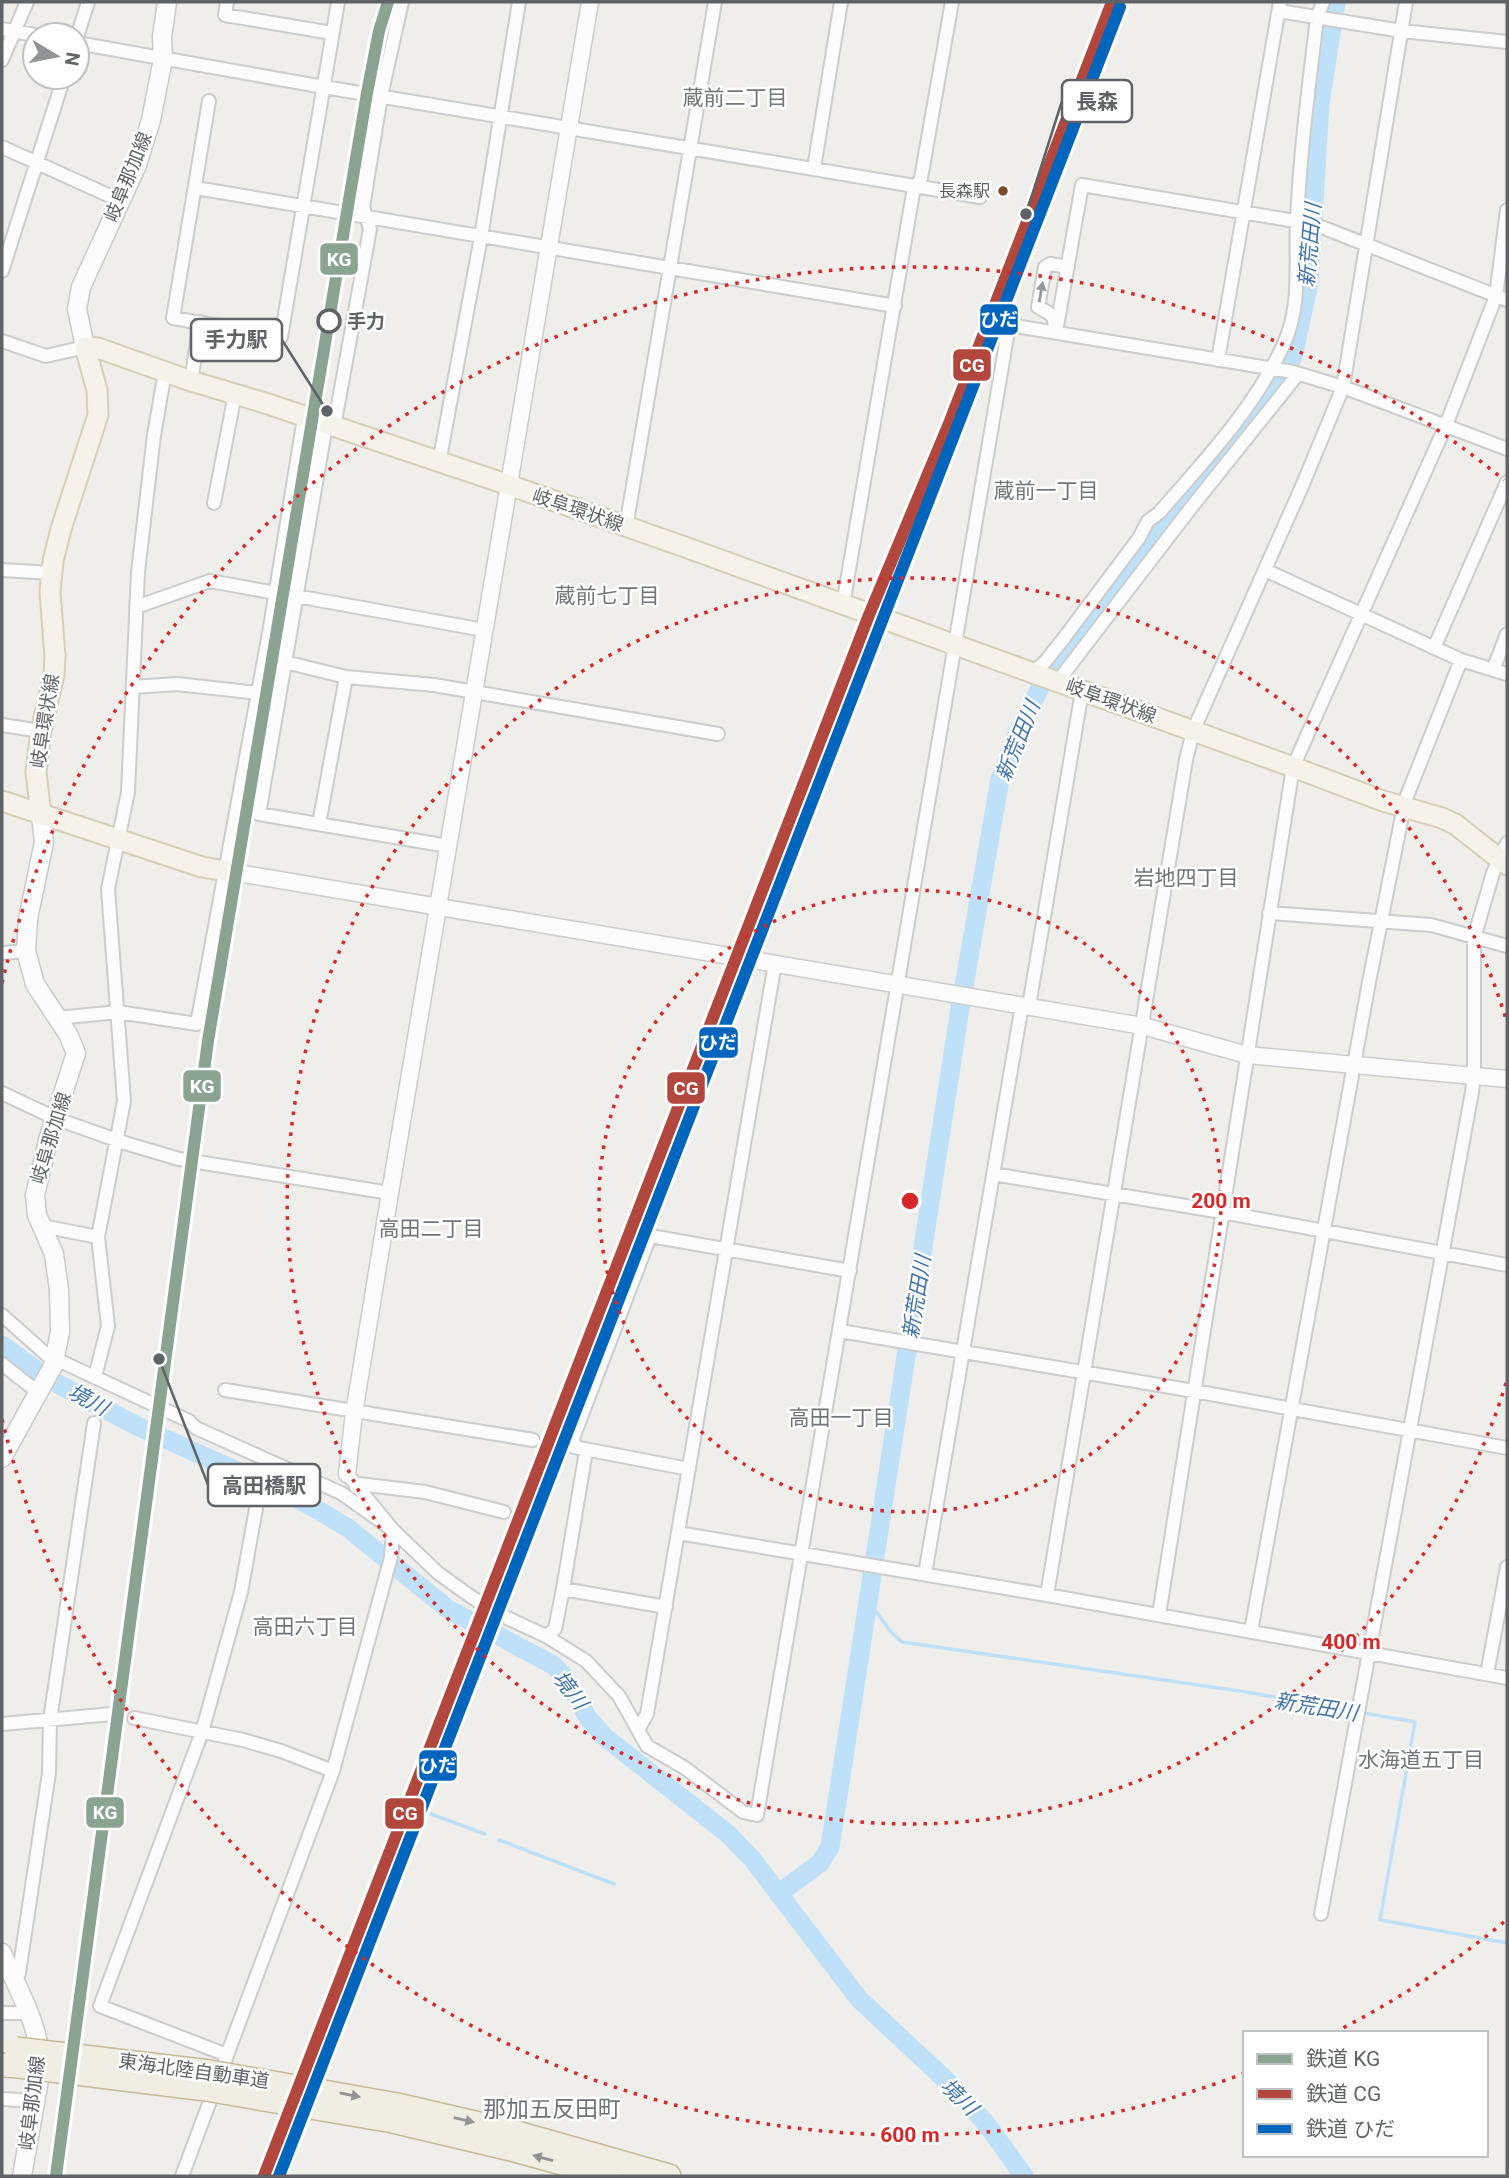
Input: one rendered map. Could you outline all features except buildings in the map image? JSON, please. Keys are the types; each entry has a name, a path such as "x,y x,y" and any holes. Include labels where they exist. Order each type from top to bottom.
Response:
{"highway":[{"name":"東海北陸自動車道","path":"10,2057 210,2072 395,2113 514,2132 669,2176"},
{"name":"東海北陸自動車道","path":"395,2113 609,2176"}],"main road":[{"name":"岐阜那加線","path":"85,348 77,309 81,287 137,165 151,120 163,58 164,4"},
{"name":"岐阜環状線","path":"41,815 36,772 41,731 54,675 50,592 52,573 61,529 98,415 97,390 85,348 98,348 509,485 1404,808 1455,824 1504,856"},
{"path":"2,801 202,867 226,871"},
{"name":"岐阜那加線","path":"2,1458 55,1363 61,1332 54,1255 37,1215 35,1195 49,1137 76,1053 68,1034 35,984 26,951 28,919 44,842 41,815"},
{"name":"岐阜那加線","path":"2,1953 9,1975 30,2014 38,2035 40,2052 41,2069 22,2176"}],"street":[{"path":"2,60 8,30 27,2"},
{"path":"82,21 88,2"},
{"path":"227,2 225,15 332,33"},
{"path":"209,101 173,318 281,337 338,2"},
{"path":"402,2 363,207 370,229 296,596 259,814 448,846"},
{"path":"439,463 481,237 519,2"},
{"path":"182,2176 333,1771 385,1582 393,1536 385,1518 351,1480 354,1413 590,2"},
{"path":"626,527 715,2"},
{"path":"814,168 841,2"},
{"path":"843,605 913,192 921,178 952,2"},
{"path":"1033,673 1058,646 1131,549 1148,521 1166,504 1256,397 1284,345 1293,316 1298,272 1299,222 1319,18 1323,2"},
{"path":"1047,1595 1186,760 1193,731 1343,387 1406,2"},
{"path":"1218,360 1279,6 1340,22 1507,42"},
{"path":"91,45 980,197"},
{"path":"2,271 5,248 38,164 60,91"},
{"path":"2,147 121,201"},
{"path":"1056,332 1082,185 1324,228 1502,298"},
{"path":"196,188 895,306"},
{"path":"1159,1615 1293,767 1502,298 1507,210"},
{"path":"1056,332 1054,315 1038,307 1042,280 1045,267 1050,264 1068,267"},
{"path":"191,381 200,322"},
{"path":"2,1315 55,1363 95,1377 256,1456 341,1493 438,1573 492,1611 546,1636 586,1661 619,1696 648,1746 685,1768 743,1812 757,1815 1009,325 1295,373 1343,387 1507,449"},
{"path":"2,341 46,356 85,348"},
{"path":"95,1377 108,1326 98,1237 124,1101 108,888 128,792 136,607 153,449 165,372"},
{"path":"1058,681 1295,373"},
{"path":"214,503 235,394"},
{"path":"57,1018 118,1012 197,1024 276,593 304,418"},
{"path":"1434,648 1507,482"},
{"path":"2,570 52,573"},
{"path":"1265,570 1461,660 1507,674"},
{"path":"136,607 211,581 276,593"},
{"path":"296,596 484,629"},
{"path":"1493,670 1507,634"},
{"path":"1251,1631 1404,808 1461,660"},
{"path":"285,662 346,677 434,685 718,734"},
{"path":"318,824 346,677"},
{"path":"133,687 177,684 258,693"},
{"path":"925,1574 993,1174 1082,691"},
{"path":"2,725 41,731"},
{"path":"1321,1914 1474,1076 1474,938 1479,916 1504,856"},
{"path":"226,871 1143,1026 1247,1055 1507,1079"},
{"path":"1269,913 1431,925 1507,946"},
{"path":"2,953 26,951"},
{"path":"639,1728 647,1714 775,963"},
{"path":"2,1093 57,1118 179,1159 390,1193"},
{"path":"993,1174 1222,1212 1507,1265"},
{"path":"42,1226 98,1237"},
{"path":"689,1469 574,1447 573,1438 650,1236 850,1271"},
{"path":"840,1331 1507,1448"},
{"path":"2,1364 41,1390"},
{"path":"225,1391 533,1440"},
{"path":"9,1975 19,1973 49,1773 50,1720 94,1423"},
{"path":"546,1636 555,1629 564,1588 586,1451"},
{"path":"351,1480 425,1492 504,1512"},
{"path":"227,2055 100,2006 202,1732 242,1592 257,1503"},
{"path":"678,1533 1047,1595 1507,1678"},
{"path":"1487,1674 1507,1567"},
{"path":"564,1588 666,1607"},
{"path":"2,1724 112,1714"},
{"path":"134,1718 281,1751 333,1771"},
{"path":"2,2013 30,2014"},
{"path":"2,2099 35,2101"}],"waterway":[{"name":"新荒田川","path":"778,1894 820,1863 830,1847 959,1015 1000,779 1018,732 1041,686 1272,395 1293,357 1309,282 1320,103 1336,2"},
{"name":"境川","path":"2,1345 47,1378 137,1426 292,1496 323,1513 348,1528 448,1609 553,1665 564,1676 588,1718 606,1738 728,1834 753,1860 859,1999 949,2083 985,2122 1024,2176"},
{"path":"485,1426 526,1432"},
{"name":"新荒田川","path":"869,1601 890,1631 902,1642 1246,1692 1415,1722 1380,1920 1507,1943"},
{"path":"420,1810 485,1834"},
{"path":"499,1840 614,1884"}],"rail line":[{"name":"KG","path":"56,2176 208,1041 367,93 379,31 388,2"},
{"name":"CG","path":"264,2176 869,615 950,421 1112,2"},
{"name":"ひだ","path":"279,2176 1120,7"}],"place":[{"name":"長森駅","path":"1003,191"},
{"name":"長森","path":"1026,214"},
{"name":"手力","path":"329,321"},
{"name":"手力駅","path":"327,411"},
{"name":"高田橋駅","path":"159,1359"}],"district":[{"name":"蔵前二丁目","path":"735,98"},
{"name":"蔵前一丁目","path":"1046,491"},
{"name":"蔵前七丁目","path":"607,596"},
{"name":"岩地四丁目","path":"1186,878"},
{"name":"高田二丁目","path":"431,1229"},
{"name":"高田一丁目","path":"841,1418"},
{"name":"高田六丁目","path":"305,1627"},
{"name":"水海道五丁目","path":"1421,1760"},
{"name":"那加五反田町","path":"552,2109"}]}
